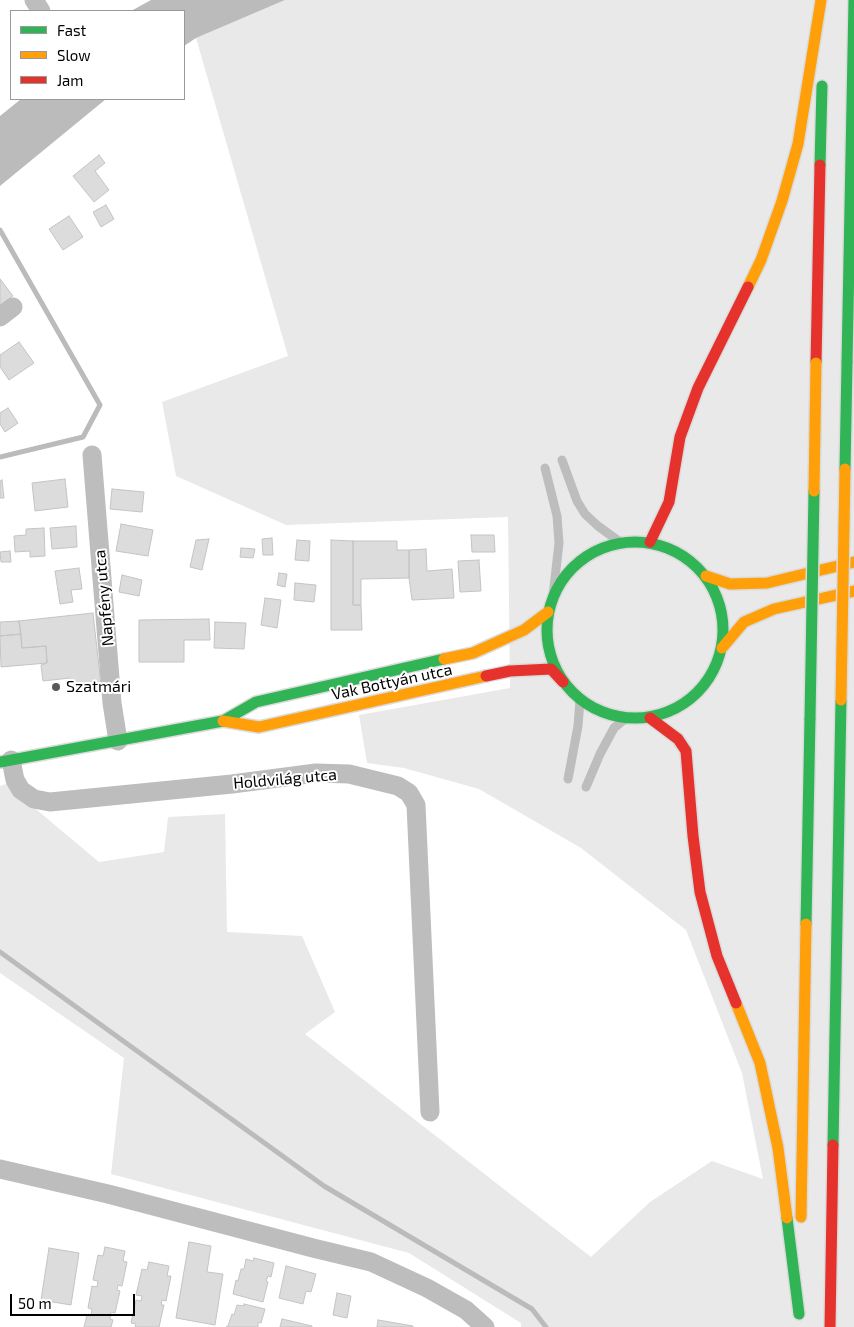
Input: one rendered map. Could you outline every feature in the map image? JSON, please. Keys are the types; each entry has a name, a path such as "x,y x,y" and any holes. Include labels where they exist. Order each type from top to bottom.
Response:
{"main road":[{"path":"799,1327 822,0"},
{"path":"650,542 669,502 680,437 698,388 761,260 782,201 798,144 822,0"},
{"path":"830,1327 854,0"},
{"path":"620,542 650,542 671,549 690,560 706,576 720,603 723,618 722,648 713,673 696,694 675,709 650,718 626,718 602,712 580,700 563,682 552,661 546,636 548,612 553,596 569,571 592,552 620,542"},
{"path":"706,576 730,584 767,583 854,562"},
{"path":"722,648 744,622 774,610 854,591"},
{"name":"Vak Bottyán utca","path":"6,761 223,721 256,702 473,653 524,630 548,612"},
{"name":"Vak Bottyán utca","path":"223,721 259,727 510,671 552,669 563,682"},
{"path":"841,700 851,726"},
{"path":"650,718 678,739 686,751 692,836 700,892 717,956 760,1063 778,1148 799,1314"}],"street":[{"name":"Napfény utca","path":"92,455 112,693 118,741"},
{"name":"Holdvilág utca","path":"6,761 21,790 34,799 50,802 104,795 232,784 316,773 350,774 398,786 409,793 416,805 430,1112"},
{"path":"0,1169 371,1262 427,1288 466,1310 485,1327"}],"lane":[{"path":"562,460 577,501 585,514 620,542"},
{"path":"545,468 557,516 560,543 553,596"},
{"path":"568,779 578,726 580,700"},
{"path":"586,787 600,754 614,728 626,718"}],"shaded area":[{"path":"151,0 285,0 196,38 185,45 185,10 133,10"},
{"path":"285,0 854,0 854,1327 521,1327 521,1323 409,1253 111,1174 124,1058 0,973 0,786 6,784 99,862 164,852 168,817 225,814 227,932 302,936 335,1012 305,1034 591,1257 650,1202 712,1161 763,1179 742,1073 686,930 581,848 479,789 404,768 367,763 359,715 510,688 508,517 286,525 176,476 162,402 288,356 196,38"},
{"path":"20,100 105,100 0,186 0,116"}],"building":[{"path":"99,155 105,163 95,171 109,190 94,202 73,176"},
{"path":"106,205 114,219 101,227 93,212"},
{"path":"69,216 83,237 63,250 49,229"},
{"path":"0,279 13,296 0,305"},
{"path":"19,342 34,363 9,380 0,367 0,355"},
{"path":"8,408 18,423 5,432 0,424 0,413"},
{"path":"65,479 68,507 35,511 32,483"},
{"path":"2,480 4,498 0,498 0,481"},
{"path":"112,489 144,492 142,512 110,509"},
{"path":"121,524 153,530 148,556 116,551"},
{"path":"76,526 77,547 52,549 50,528"},
{"path":"44,528 45,556 30,557 30,551 15,552 14,536 26,535 26,529"},
{"path":"471,535 494,535 495,552 472,552"},
{"path":"272,538 273,555 263,555 262,539"},
{"path":"209,539 202,570 190,567 196,540"},
{"path":"297,540 310,541 309,561 295,560"},
{"path":"331,540 353,541 353,605 361,605 362,630 331,630"},
{"path":"353,541 397,541 397,550 409,550 409,578 361,579 361,605 353,605"},
{"path":"241,548 255,549 253,558 240,557"},
{"path":"426,549 427,571 452,569 454,598 412,600 409,578 409,550"},
{"path":"10,551 11,562 1,562 0,552"},
{"path":"479,560 481,591 460,592 458,561"},
{"path":"79,568 82,589 71,590 73,602 60,604 55,571"},
{"path":"279,573 287,574 285,587 277,585"},
{"path":"122,575 142,580 139,596 119,592"},
{"path":"295,583 316,585 314,602 294,600"},
{"path":"265,598 281,600 277,628 261,625"},
{"path":"93,613 101,685 75,688 70,678 43,681 41,665 47,663 46,646 22,648 19,621"},
{"path":"209,619 210,640 184,640 184,662 139,662 139,620"},
{"path":"19,621 21,634 0,636 0,622"},
{"path":"215,622 246,623 244,649 214,648"},
{"path":"21,634 22,648 46,646 47,663 1,667 0,636"},
{"path":"189,1242 211,1246 207,1272 223,1274 215,1325 176,1318"},
{"path":"105,1247 125,1251 123,1261 127,1262 122,1286 118,1285 117,1290 120,1291 115,1313 111,1312 110,1319 113,1320 111,1327 84,1327 87,1315 91,1316 92,1309 88,1308 92,1286 97,1287 98,1281 93,1280 98,1255 103,1256"},
{"path":"49,1248 79,1253 71,1305 41,1300"},
{"path":"254,1258 274,1263 271,1277 268,1276 266,1281 268,1282 263,1302 233,1294 236,1280 238,1281 241,1269 244,1269 246,1259 253,1261"},
{"path":"149,1262 169,1266 167,1276 171,1276 166,1301 162,1300 161,1305 164,1305 159,1327 135,1327 136,1324 131,1323 136,1300 141,1301 142,1296 136,1295 142,1269 147,1270"},
{"path":"286,1266 316,1274 311,1292 306,1291 303,1304 279,1298"},
{"path":"337,1293 351,1296 347,1318 333,1315"},
{"path":"244,1304 265,1309 261,1323 258,1322 258,1327 226,1327 232,1314 234,1315 237,1305 244,1306"},
{"path":"282,1319 312,1326 312,1327 280,1327"},
{"path":"378,1320 413,1326 413,1327 377,1327"}],"waterway":[{"path":"0,230 100,405 83,437 0,457"},
{"path":"0,952 324,1186 532,1309 546,1327"}],"traffic: fast":[{"path":"847,363 854,0"},
{"path":"820,165 822,86"},
{"path":"845,469 847,363"},
{"path":"810,718 814,491"},
{"path":"644,542 669,548 677,552 703,574 717,596 722,613 723,630 722,647 717,664 703,686 691,698 669,712 652,717 626,718 601,712 593,708 567,686 553,664 548,647 547,621 553,596 557,588 579,562 601,548 618,543 644,542"},
{"path":"0,762 223,721 256,702 444,659"},
{"path":"833,1145 841,700"},
{"path":"806,924 810,718"},
{"path":"787,1218 799,1314"}],"traffic: slow":[{"path":"748,287 761,260 782,201 798,144 821,0"},
{"path":"814,491 816,363"},
{"path":"841,700 845,469"},
{"path":"706,576 730,584 767,583 854,562"},
{"path":"722,648 744,622 774,609 854,591"},
{"path":"444,659 473,653 524,630 548,612"},
{"path":"223,721 259,727 486,676"},
{"path":"801,1217 806,924"},
{"path":"736,1003 760,1063 778,1148 787,1218"}],"traffic: jam":[{"path":"816,363 820,165"},
{"path":"650,542 669,502 680,437 698,388 748,287"},
{"path":"486,676 510,671 551,669 563,682"},
{"path":"650,718 678,739 686,751 700,892 717,956 736,1003"},
{"path":"830,1327 833,1145"}],"place":[{"name":"Szatmári","path":"56,687"}]}
